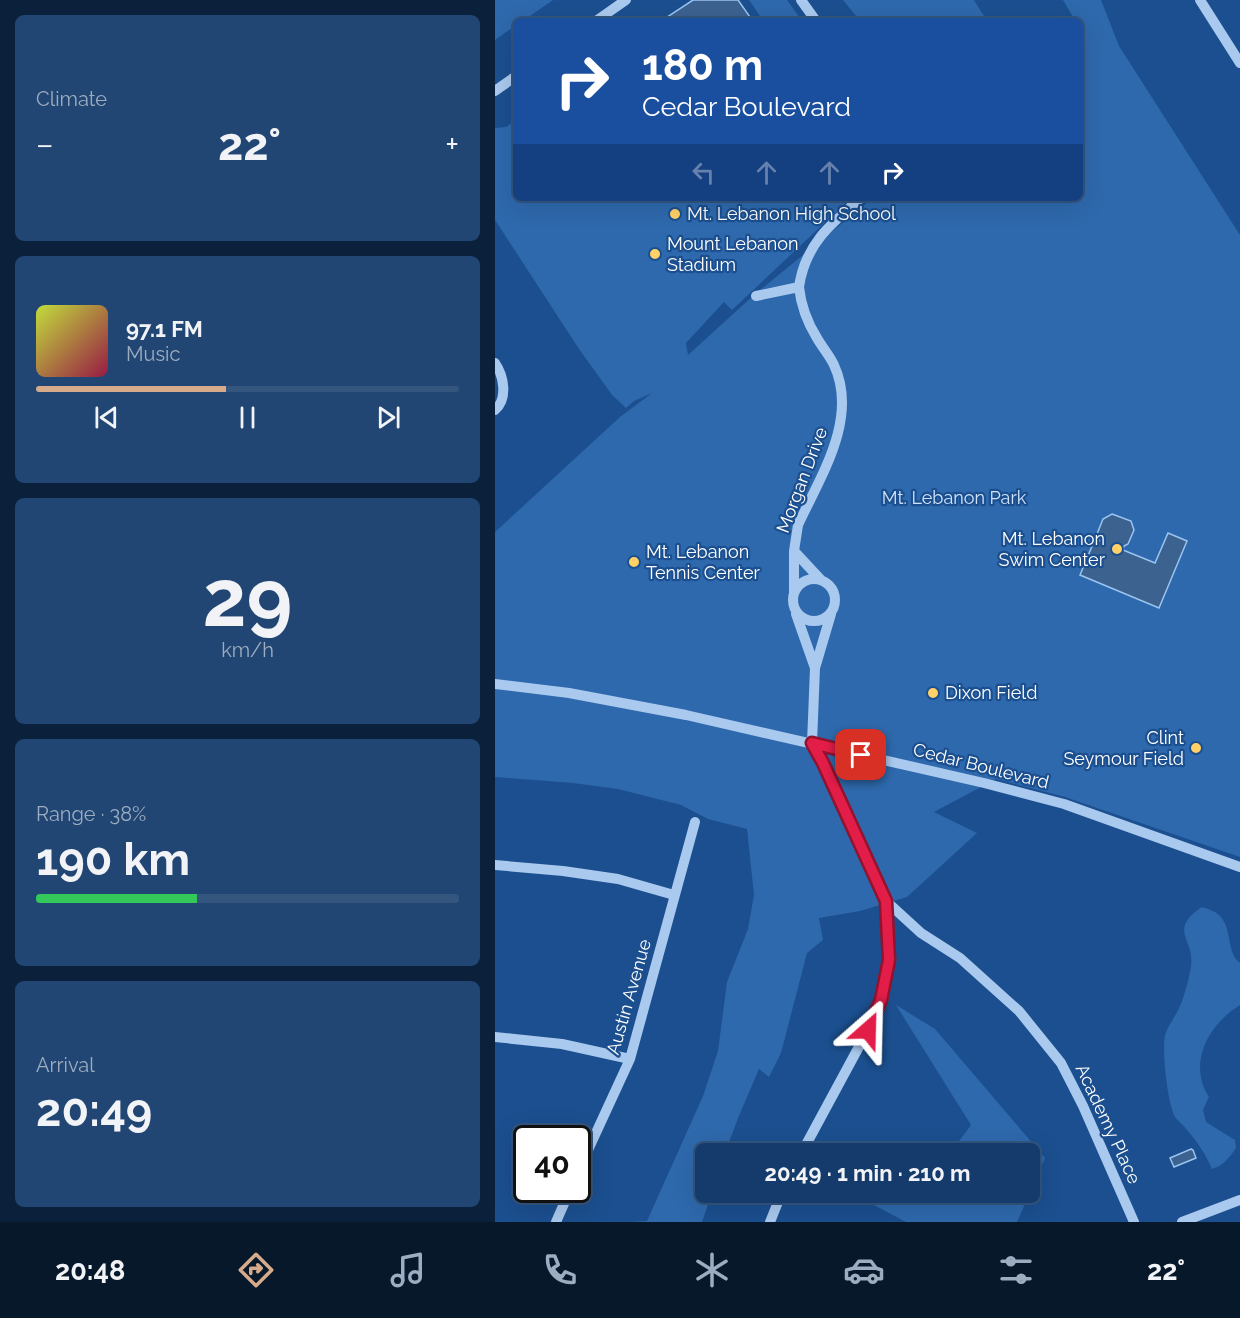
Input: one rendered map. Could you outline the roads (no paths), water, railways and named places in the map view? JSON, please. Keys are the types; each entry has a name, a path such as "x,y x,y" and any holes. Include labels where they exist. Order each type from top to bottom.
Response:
{"street":[{"path":"600,18 626,0"},
{"path":"801,0 814,18"},
{"path":"1200,0 1240,63"},
{"path":"495,91 513,78"},
{"path":"756,296 799,287 801,270 814,245 858,201"},
{"name":"Morgan Drive","path":"793,593 794,550 798,525 836,438 843,399 834,364 807,321 799,287"},
{"path":"495,410 500,406 504,389 497,366"},
{"name":"Morgan Drive","path":"794,550 821,580"},
{"path":"807,1143 868,1030 881,1000 889,960 886,901 812,743 815,668 834,608 835,594 832,588 821,580 808,580 802,582 793,593 792,599 815,668"},
{"path":"795,611 805,620 812,622 831,614"},
{"name":"Cedar Boulevard","path":"495,684 593,697 686,715 984,783 1064,804 1238,868"},
{"name":"Austin Avenue","path":"591,1144 630,1059 695,822"},
{"path":"495,866 563,871 618,879 674,895"},
{"name":"Academy Place","path":"886,901 921,933 960,958 1019,1011 1061,1063 1083,1106 1134,1222"},
{"path":"495,1037 562,1044 630,1059"},
{"path":"1182,1222 1240,1200"},
{"path":"556,1222 564,1203"},
{"path":"770,1222 778,1203"}],"place":[{"name":"Mt. Lebanon High School","path":"675,214"},
{"name":"Mount Lebanon Stadium","path":"655,254"},
{"name":"Mt. Lebanon Swim Center","path":"1117,549"},
{"name":"Mt. Lebanon Tennis Center","path":"634,562"},
{"name":"Dixon Field","path":"933,693"},
{"name":"Clint Seymour Field","path":"1196,748"}],"park label":[{"name":"Mt. Lebanon Park","path":"954,498"}]}
